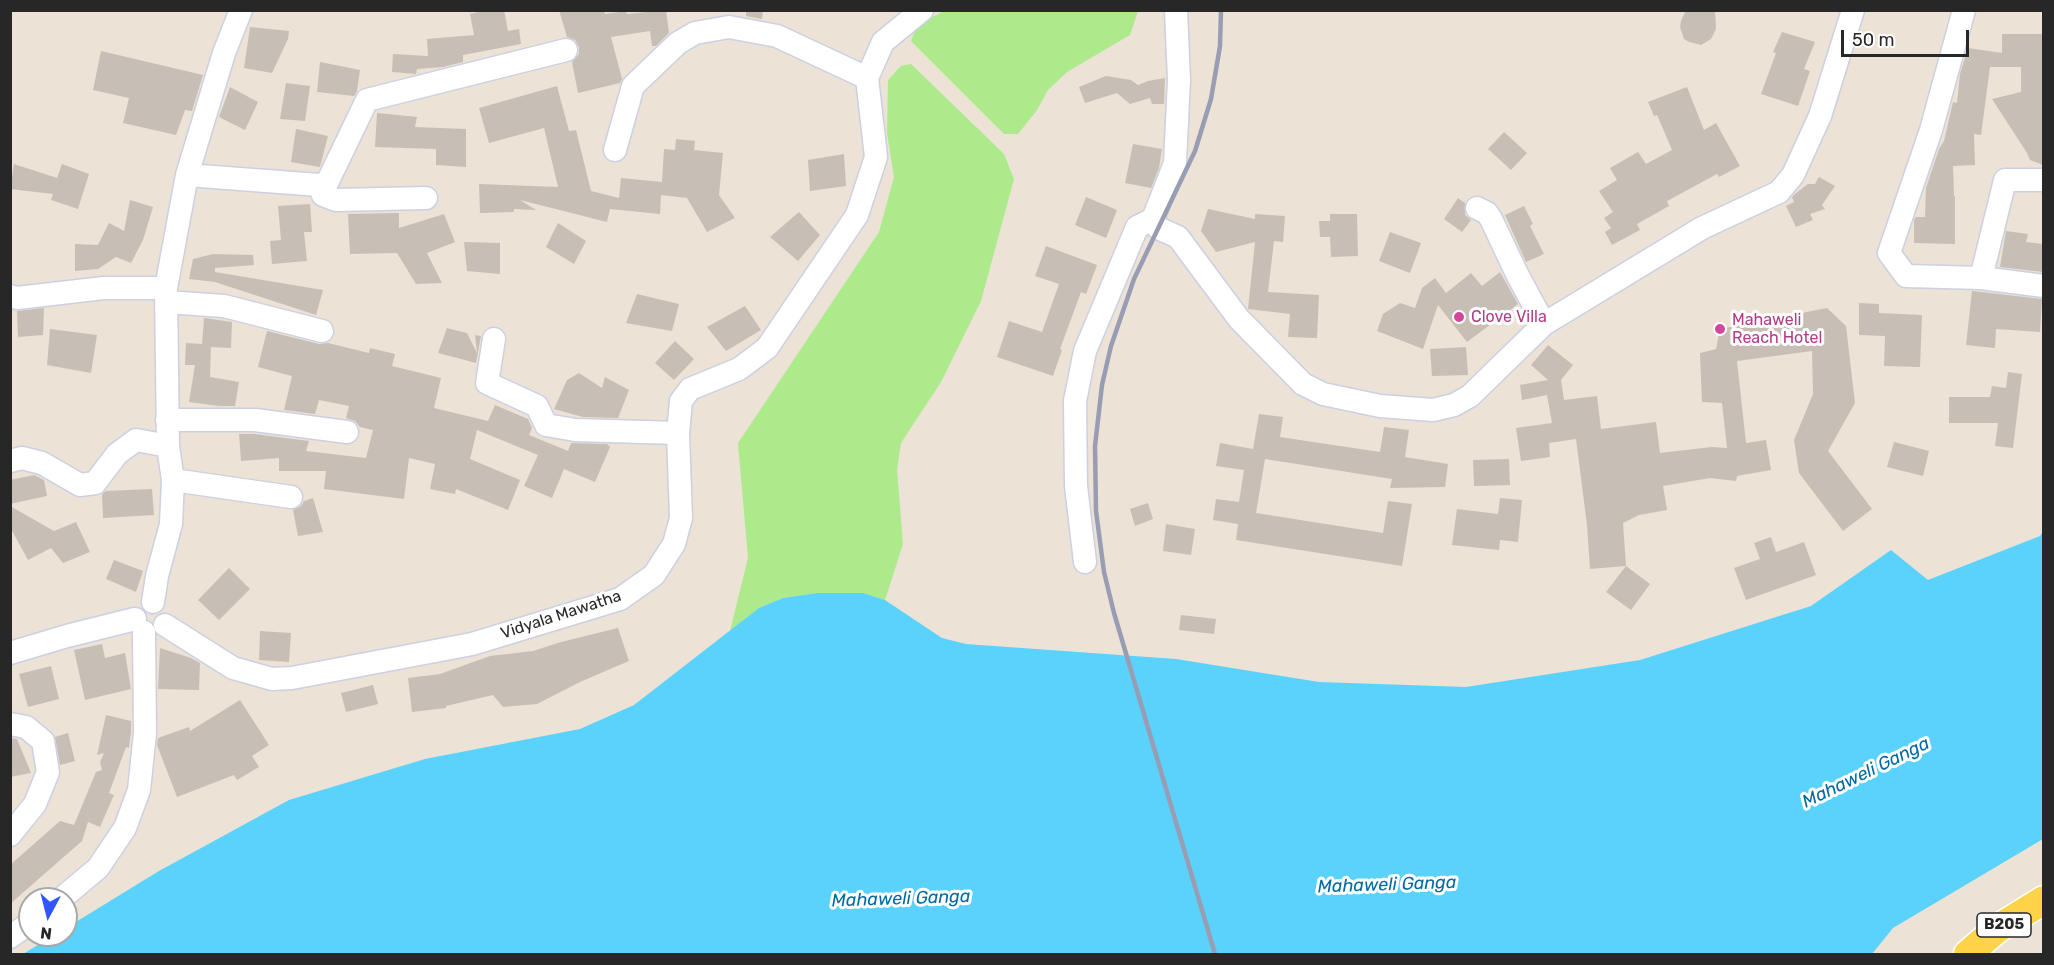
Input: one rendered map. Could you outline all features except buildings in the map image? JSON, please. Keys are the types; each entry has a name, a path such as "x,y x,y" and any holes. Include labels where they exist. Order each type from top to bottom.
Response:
{"main road":[{"name":"B205","path":"1968,954 1997,929 2043,900"}],"street":[{"path":"75,887 98,867 124,828 139,790 145,733 148,625 140,606 153,602 157,576 171,524 173,480 167,420 166,295 187,175 224,53 241,10"},
{"path":"1085,562 1076,486 1075,400 1085,351 1137,227 1153,219 1175,163 1179,80 1176,10"},
{"path":"1153,219 1158,228 1178,237 1239,319 1303,384 1323,394 1380,406 1432,410 1454,405 1470,396 1544,324 1702,228 1779,192 1793,176 1820,116 1853,10"},
{"path":"1964,10 1931,130 1889,253 1906,276 1981,278 2043,285"},
{"path":"615,150 633,86 678,43 695,33 729,27 777,36 867,78 883,42 921,11"},
{"path":"187,175 319,185 327,183 367,100 566,50"},
{"name":"Vidyala Mawatha","path":"148,625 233,668 272,679 292,678 472,644 620,599 654,575 674,544 681,518 678,433 681,401 690,389 739,369 766,348 856,215 876,157 867,78"},
{"path":"1981,278 2005,180 2043,180"},
{"path":"319,185 323,195 336,200 426,198"},
{"path":"1477,208 1487,213 1491,219 1544,324"},
{"path":"10,296 17,298 104,288 166,295 224,306 322,331"},
{"path":"494,339 487,383 537,406 546,425 575,430 678,433"},
{"path":"167,420 255,420 347,432"},
{"path":"10,461 22,458 42,462 80,485 95,483 117,454 136,440 168,446"},
{"path":"173,480 291,497"},
{"path":"10,653 67,636 148,625"},
{"path":"10,724 26,727 43,741 48,772 35,804 10,835"}],"green space":[{"path":"944,11 1138,11 1130,35 1067,72 1048,90 1037,110 1018,134 1004,134 911,41 917,25"},
{"path":"911,64 1004,154 1014,179 981,301 941,382 901,443 897,469 903,544 885,600 863,593 817,593 783,598 759,608 730,631 748,558 738,443 879,232 894,177 887,133 888,80 901,66"}],"water":[{"name":"Mahaweli Ganga","path":"2043,532 2043,839 1893,928 1872,954 23,954 34,947 78,947 78,921 159,871 289,800 425,759 580,729 634,705 759,608 783,598 817,593 863,593 885,600 942,638 966,644 1176,659 1319,682 1466,687 1640,660 1811,606 1891,550 1928,580 2040,536"}],"railway":[{"path":"1215,954 1114,613 1104,572 1096,511 1095,446 1102,385 1111,346 1134,279 1195,151 1211,99 1220,46 1221,10"}],"place":[{"name":"Clove Villa","path":"1459,317"},
{"name":"Mahaweli Reach Hotel","path":"1720,329"}]}
